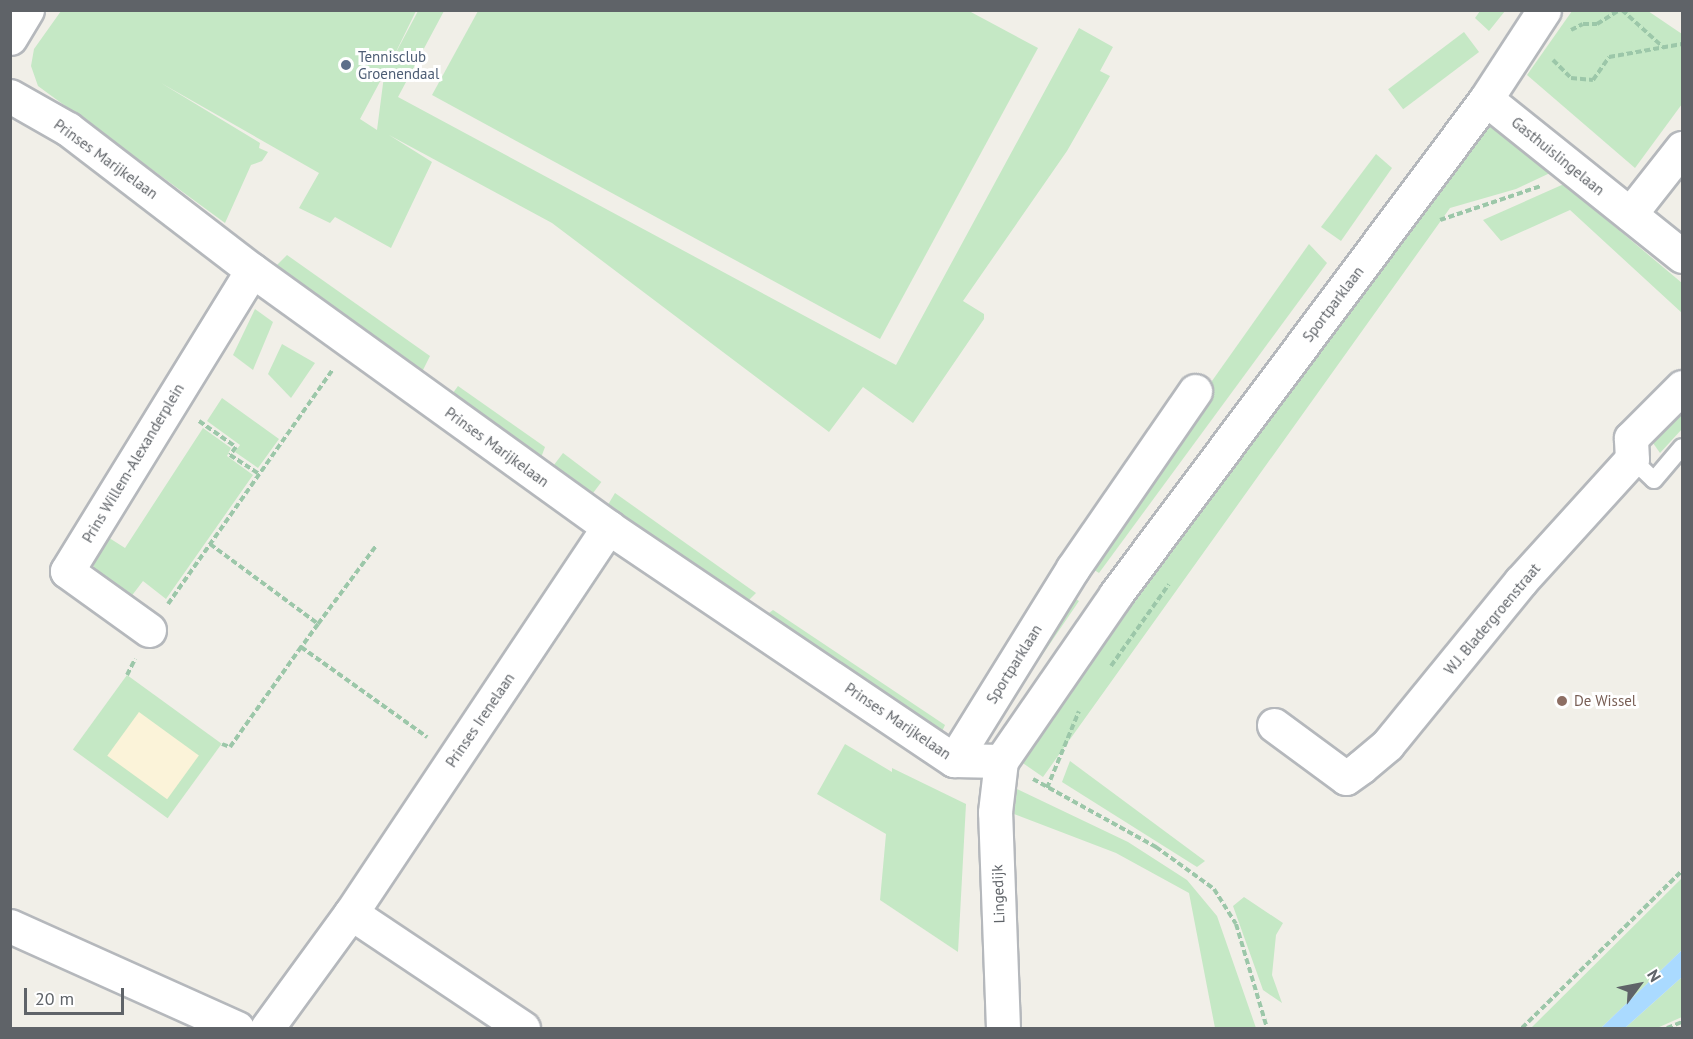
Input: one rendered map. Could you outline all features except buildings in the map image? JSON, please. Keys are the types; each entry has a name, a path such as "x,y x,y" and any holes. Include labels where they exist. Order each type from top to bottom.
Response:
{"street":[{"path":"10,38 27,10"},
{"name":"Sportparklaan","path":"1001,761 1116,594 1486,99 1544,10"},
{"name":"Prinses Marijkelaan","path":"10,96 68,129 252,270 608,527 954,760 1001,761"},
{"name":"Gasthuislingelaan","path":"1486,99 1683,256"},
{"path":"1630,214 1683,148"},
{"name":"Prins Willem-Alexanderplein","path":"149,630 67,571 252,270"},
{"path":"1632,459 1631,438 1683,387"},
{"name":"Sportparklaan","path":"954,760 1073,568 1195,391"},
{"name":"W.J. Bladergroenstraat","path":"1274,725 1346,778 1361,767 1388,744 1520,582 1632,459"},
{"name":"Prinses Irenelaan","path":"267,1029 351,913 608,527"},
{"path":"1073,568 1116,594"},
{"name":"Lingedijk","path":"1001,761 995,812 1003,1029"},
{"path":"351,913 523,1029"},
{"path":"10,926 237,1029"}],"lane":[{"path":"1632,459 1654,480 1683,447"}],"path":[{"path":"1563,39 1583,24 1597,24 1620,10 1663,47"},
{"path":"1551,54 1554,64 1571,78 1593,80 1609,57 1683,44"},
{"path":"1436,225 1442,218 1531,192 1572,167"},
{"path":"149,630 352,342"},
{"path":"171,402 236,447 231,455 259,474"},
{"path":"210,544 318,624"},
{"path":"222,744 230,747 376,546"},
{"path":"1106,673 1175,576"},
{"path":"301,647 455,757"},
{"path":"1047,788 1085,702"},
{"path":"1001,761 1156,847 1214,889 1236,924 1267,1029"},
{"path":"1522,1029 1683,871"},
{"path":"1667,1029 1683,1022"}],"green space":[{"path":"61,11 416,11 392,60 418,11 444,11 398,97 896,365 1079,28 1113,47 1100,71 1110,76 1067,151 963,301 984,314 984,319 913,423 863,387 829,432 552,223 389,135 432,162 391,248 335,217 330,223 299,208 319,173 161,83 260,143 259,148 268,152 262,161 251,165 225,223 38,86 31,66 34,49","holes":["384,76 377,130 360,119"]},
{"path":"478,11 969,11 1038,48 880,339 432,95"},
{"path":"1480,11 1505,11 1489,31 1475,18"},
{"path":"1572,11 1648,11 1682,34 1682,104 1635,168 1527,75"},
{"path":"1464,32 1479,52 1403,109 1388,89"},
{"path":"1482,115 1550,173 1516,189 1450,208 1043,777 1014,757"},
{"path":"1376,154 1392,168 1341,241 1321,227"},
{"path":"1564,184 1682,283 1682,313 1570,210 1501,241 1483,220"},
{"path":"1309,244 1327,263 1099,573 1083,563"},
{"path":"287,255 430,356 420,376 274,268"},
{"path":"255,309 273,322 253,370 233,355"},
{"path":"282,344 315,363 291,398 268,374"},
{"path":"458,386 545,447 539,463 450,397"},
{"path":"222,398 279,439 258,468 235,452 240,445 207,421"},
{"path":"1682,409 1682,429 1660,453 1653,443"},
{"path":"203,428 231,448 227,456 253,475 166,599 143,581 127,602 93,571 97,547 103,534 125,548"},
{"path":"563,453 601,482 589,499 550,470"},
{"path":"615,493 756,593 746,603 606,508"},
{"path":"1063,591 1079,601 987,736"},
{"path":"773,610 945,725 938,740 762,618"},
{"path":"127,675 222,744 168,818 73,749"},
{"path":"845,744 892,772 892,768 966,804 958,952 880,900 886,834 817,794"},
{"path":"1070,761 1205,861 1197,867 1062,782"},
{"path":"1017,789 1128,842 1187,880 1217,916 1256,1028 1215,1028 1189,893 1116,853 1014,814"},
{"path":"1682,878 1682,950 1601,1028 1531,1028"},
{"path":"1244,897 1283,923 1276,935 1272,975 1282,1003 1263,990 1233,906"},
{"path":"1682,977 1682,1017 1657,1028 1625,1028"}],"sand":[{"path":"139,712 199,755 167,799 107,756"}],"water":[{"path":"1682,950 1682,977 1625,1028 1601,1028"}],"place":[{"name":"Tennisclub Groenendaal","path":"346,65"},
{"name":"De Wissel","path":"1562,701"}]}
